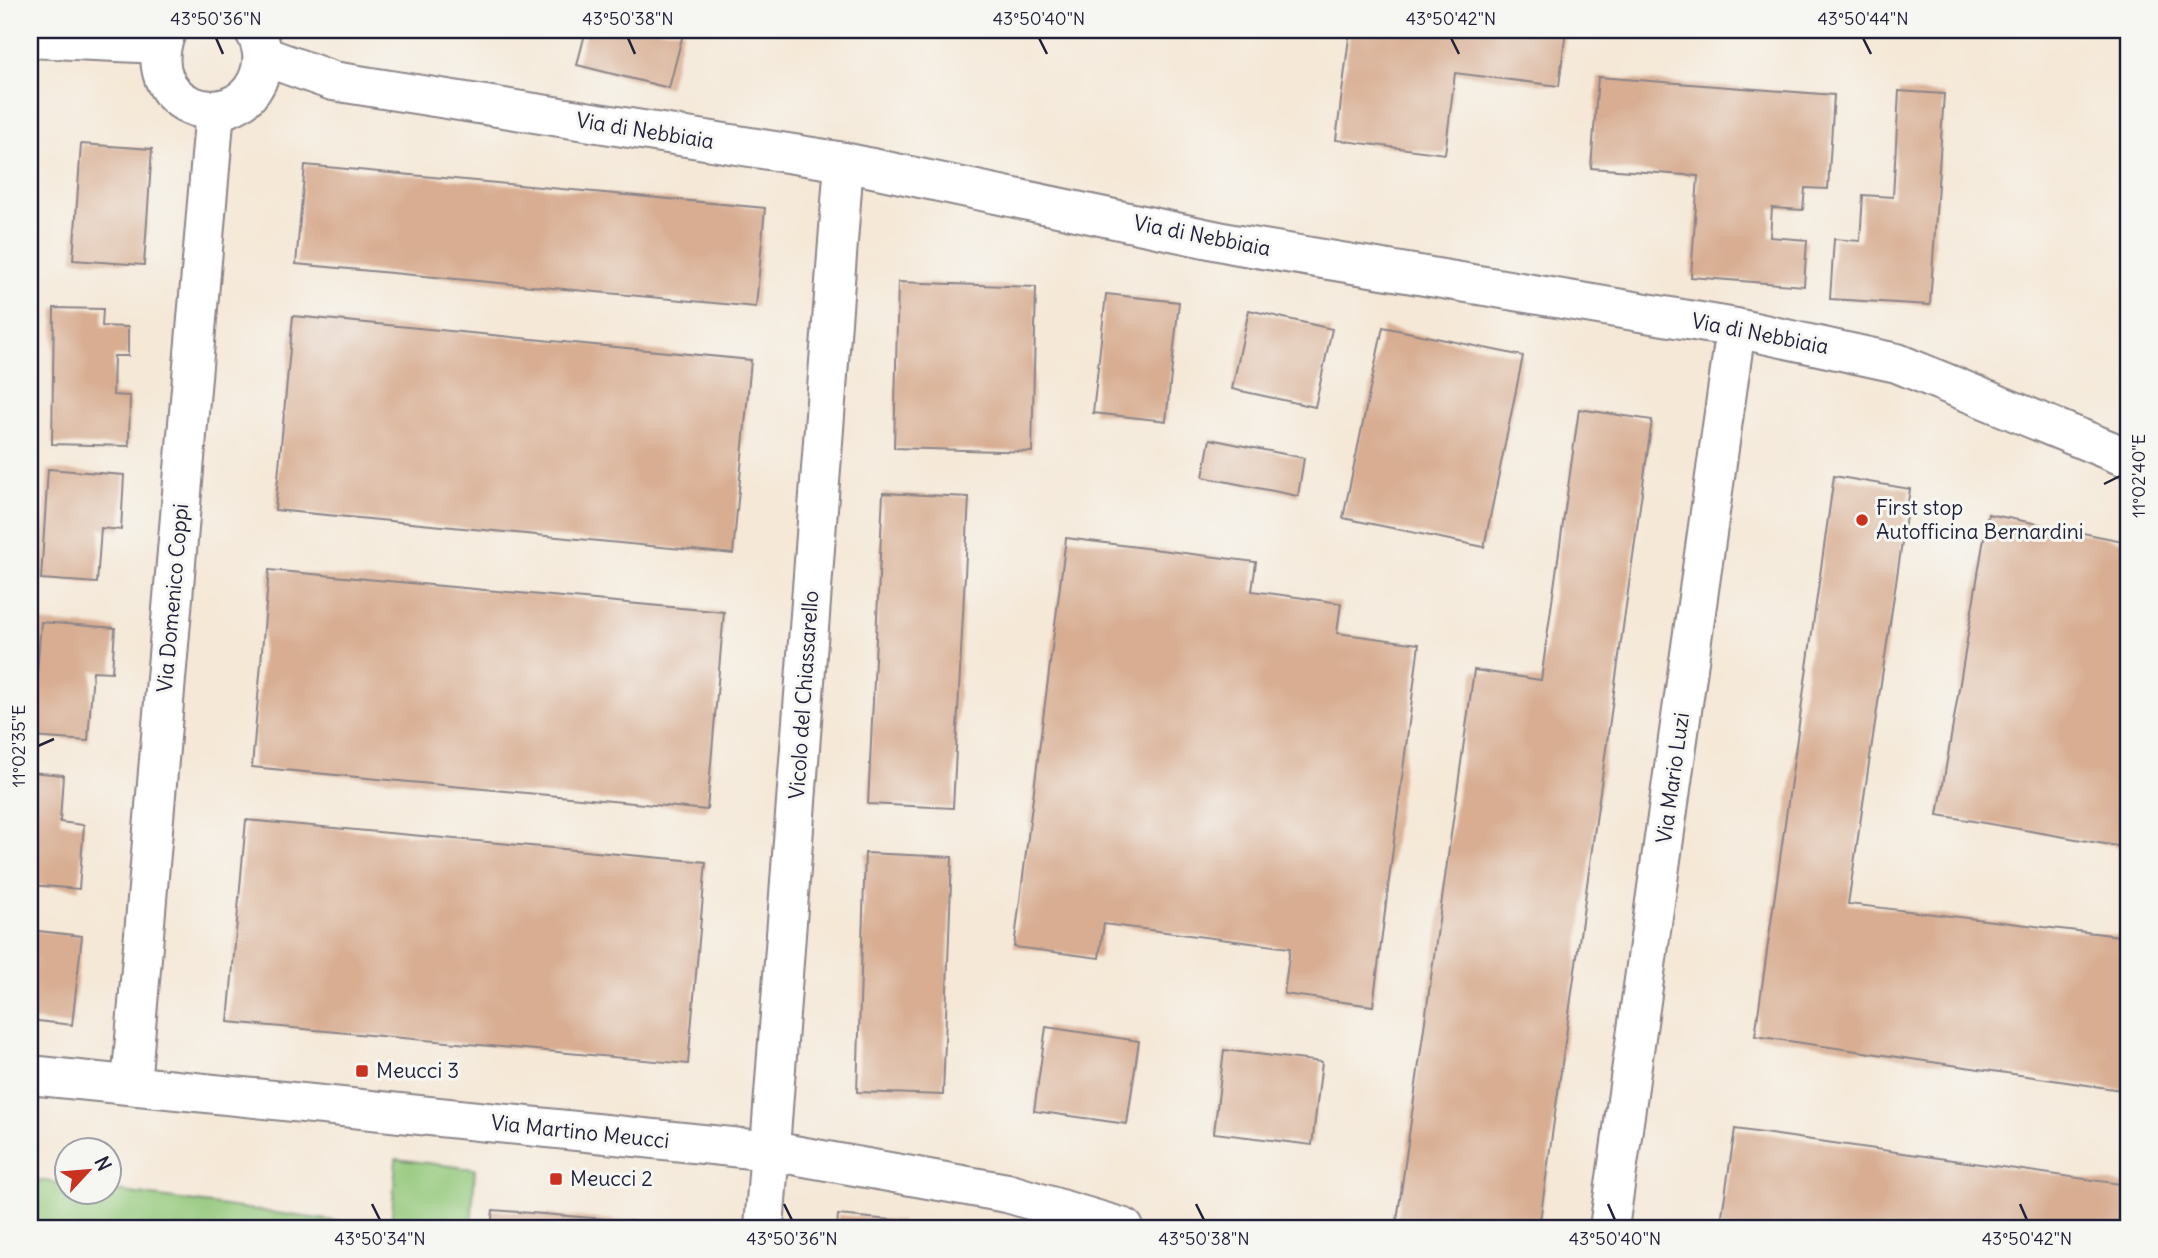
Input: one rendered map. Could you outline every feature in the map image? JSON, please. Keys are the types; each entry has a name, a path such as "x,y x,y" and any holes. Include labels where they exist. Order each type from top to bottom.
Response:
{"street":[{"path":"30,38 164,37 160,69 171,91 183,102 198,108 215,110"},
{"name":"Via di Nebbiaia","path":"215,110 244,99 254,86 261,72 259,43"},
{"name":"Via di Nebbiaia","path":"259,43 333,81 844,162 1233,244 1736,328 1897,363 2128,458"},
{"name":"Via Domenico Coppi","path":"131,1086 215,110"},
{"name":"Vicolo del Chiassarello","path":"764,1228 844,162"},
{"name":"Via Mario Luzi","path":"1609,1228 1736,328"},
{"name":"Via Martino Meucci","path":"30,1075 771,1151 1007,1194 1124,1228"}],"green space":[{"path":"396,1159 475,1169 471,1228 391,1228"},
{"path":"30,1179 52,1182 52,1206 122,1206 122,1192 385,1228 30,1228"}],"building":[{"path":"586,30 684,30 669,88 577,65"},
{"path":"1350,30 1566,30 1559,86 1455,73 1445,154 1336,140"},
{"path":"1598,77 1834,95 1828,189 1805,188 1803,210 1772,208 1770,237 1807,240 1804,286 1691,277 1698,176 1591,168"},
{"path":"1899,91 1944,94 1930,305 1830,299 1834,239 1860,241 1863,195 1893,197"},
{"path":"81,144 152,149 144,265 73,260"},
{"path":"305,165 765,208 756,307 296,264"},
{"path":"898,282 1036,287 1032,452 894,448"},
{"path":"1106,294 1179,302 1166,421 1093,413"},
{"path":"54,308 103,309 102,326 128,327 128,356 114,356 113,395 130,396 129,446 52,444"},
{"path":"1249,310 1332,329 1315,407 1232,389"},
{"path":"293,316 751,360 733,554 275,510"},
{"path":"1383,327 1523,356 1484,547 1343,518"},
{"path":"1579,409 1652,420 1539,1228 1396,1228 1474,670 1541,680"},
{"path":"1210,439 1304,458 1298,496 1203,477"},
{"path":"48,469 124,475 121,530 101,528 97,583 41,579"},
{"path":"1834,476 1910,489 1848,904 2128,937 2128,1091 1755,1036"},
{"path":"883,493 969,497 953,808 868,804"},
{"path":"1988,514 2128,542 2128,848 1938,815"},
{"path":"1066,538 1256,562 1252,591 1341,603 1337,633 1419,644 1373,1006 1284,994 1290,948 1104,924 1099,958 1014,947"},
{"path":"269,570 724,612 707,810 252,767"},
{"path":"41,622 115,628 112,672 93,671 88,741 32,737"},
{"path":"30,772 63,775 60,822 84,825 79,889 30,885"},
{"path":"246,820 706,862 688,1064 228,1022"},
{"path":"865,853 952,857 943,1095 857,1092"},
{"path":"30,930 82,936 72,1025 30,1020"},
{"path":"1046,1027 1139,1041 1127,1124 1034,1111"},
{"path":"1224,1050 1322,1062 1312,1145 1214,1133"},
{"path":"1735,1129 2128,1185 2128,1228 1720,1228"},
{"path":"493,1210 690,1226 690,1228 491,1228"},
{"path":"838,1215 901,1221 900,1228 837,1228"}],"place":[{"name":"First stop Autofficina Bernardini","path":"1862,520"},
{"name":"Meucci 3","path":"362,1071"},
{"name":"Meucci 2","path":"556,1179"}]}
